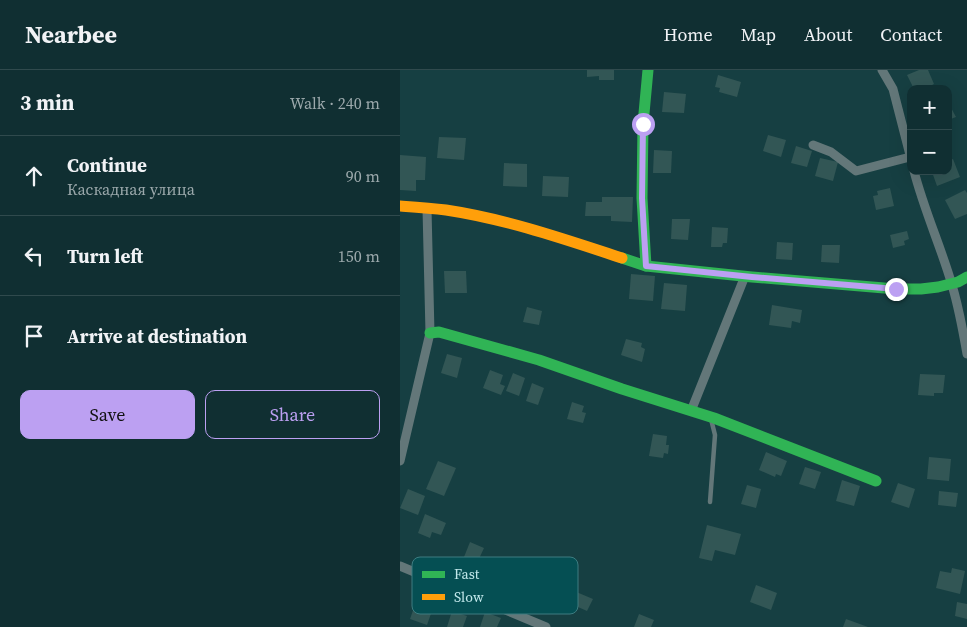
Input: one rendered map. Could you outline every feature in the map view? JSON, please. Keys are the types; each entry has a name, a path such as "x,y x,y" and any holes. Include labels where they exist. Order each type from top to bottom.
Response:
{"street":[{"path":"646,266 642,198 643,133 648,70"},
{"path":"882,70 893,89 907,146"},
{"path":"814,145 831,152 856,171 907,159"},
{"path":"915,175 918,189 952,284 967,354"},
{"path":"400,206 474,215 576,242 646,266 896,289 938,287 958,282 967,277"},
{"path":"400,462 430,333 426,209"},
{"path":"692,411 745,276"},
{"path":"430,333 439,332 539,360 622,389 710,416 876,481"},
{"path":"400,566 412,571"},
{"path":"515,614 546,627"}],"lane":[{"path":"710,416 715,434 710,502"}],"building":[{"path":"587,70 614,70 614,80 599,80 599,76 587,77"},
{"path":"919,70 928,70 934,84 912,85 907,75"},
{"path":"718,75 741,82 737,97 719,92 720,88 715,87"},
{"path":"664,92 686,94 684,113 662,112"},
{"path":"952,110 956,117 952,118"},
{"path":"768,135 786,140 781,157 763,151"},
{"path":"439,137 466,138 464,160 437,158"},
{"path":"796,146 812,151 807,167 791,163"},
{"path":"654,150 672,151 671,173 653,173"},
{"path":"400,155 426,157 425,180 416,180 416,191 400,190"},
{"path":"820,158 838,162 833,181 815,176"},
{"path":"952,159 960,177 937,186 933,175 952,175"},
{"path":"504,163 527,164 527,187 503,186"},
{"path":"543,176 569,177 568,197 542,196"},
{"path":"890,188 894,206 876,210 873,196 878,195 877,191"},
{"path":"965,190 967,193 967,214 955,219 945,200"},
{"path":"602,197 633,197 632,222 611,221 611,216 585,216 586,202 602,202"},
{"path":"672,219 690,219 688,240 671,239"},
{"path":"712,227 728,228 727,243 723,243 722,247 711,247"},
{"path":"907,231 909,239 904,241 905,245 893,248 890,235"},
{"path":"777,242 793,243 792,260 776,259"},
{"path":"822,245 840,245 839,263 821,262"},
{"path":"444,271 466,271 467,293 445,293"},
{"path":"631,274 655,276 653,301 629,299"},
{"path":"664,283 687,285 685,311 661,309"},
{"path":"772,305 802,310 800,323 792,321 791,328 769,325"},
{"path":"527,307 542,311 539,325 523,322"},
{"path":"626,339 642,343 641,347 645,349 642,362 621,355"},
{"path":"447,354 462,358 457,378 441,373"},
{"path":"490,370 503,375 500,384 505,386 501,395 483,388"},
{"path":"513,373 525,378 519,396 506,391"},
{"path":"920,374 945,375 943,393 934,393 934,396 918,395"},
{"path":"532,383 544,388 538,405 526,401"},
{"path":"572,402 584,406 582,412 586,413 583,423 567,419"},
{"path":"653,434 667,436 668,454 664,453 663,458 649,456"},
{"path":"766,452 787,461 781,476 776,474 775,477 759,470"},
{"path":"929,457 951,459 949,481 927,479"},
{"path":"438,461 456,468 444,496 426,489"},
{"path":"805,467 821,472 815,489 799,484"},
{"path":"842,480 860,486 854,506 836,501"},
{"path":"898,483 915,489 909,508 891,502"},
{"path":"747,485 761,489 756,508 741,504"},
{"path":"408,489 425,496 418,515 400,508"},
{"path":"939,491 958,493 956,507 938,505"},
{"path":"425,514 446,523 441,535 432,532 430,538 418,533"},
{"path":"707,525 741,534 735,555 715,550 712,561 699,558"},
{"path":"470,542 484,548 480,557 464,557"},
{"path":"952,568 965,571 960,594 936,588 940,571 951,573"},
{"path":"756,585 777,593 771,610 750,602"},
{"path":"578,593 593,599 587,611 578,607"},
{"path":"957,602 967,604 967,619 955,616"},
{"path":"412,613 431,614 427,625 410,619"},
{"path":"451,614 467,616 463,627 447,627"},
{"path":"484,614 501,618 497,627 480,627"},
{"path":"639,614 654,620 651,627 634,627"},
{"path":"846,619 868,627 843,627"}],"traffic: fast":[{"path":"646,266 642,198 643,124 648,70"},
{"path":"622,258 646,266 896,289 938,287 958,282 967,277"},
{"path":"430,333 439,332 539,360 714,418 876,481"}],"traffic: slow":[{"path":"400,206 446,210 491,219 535,230 622,258"}],"route":[{"path":"643,124 642,198 646,266 896,289"}]}
